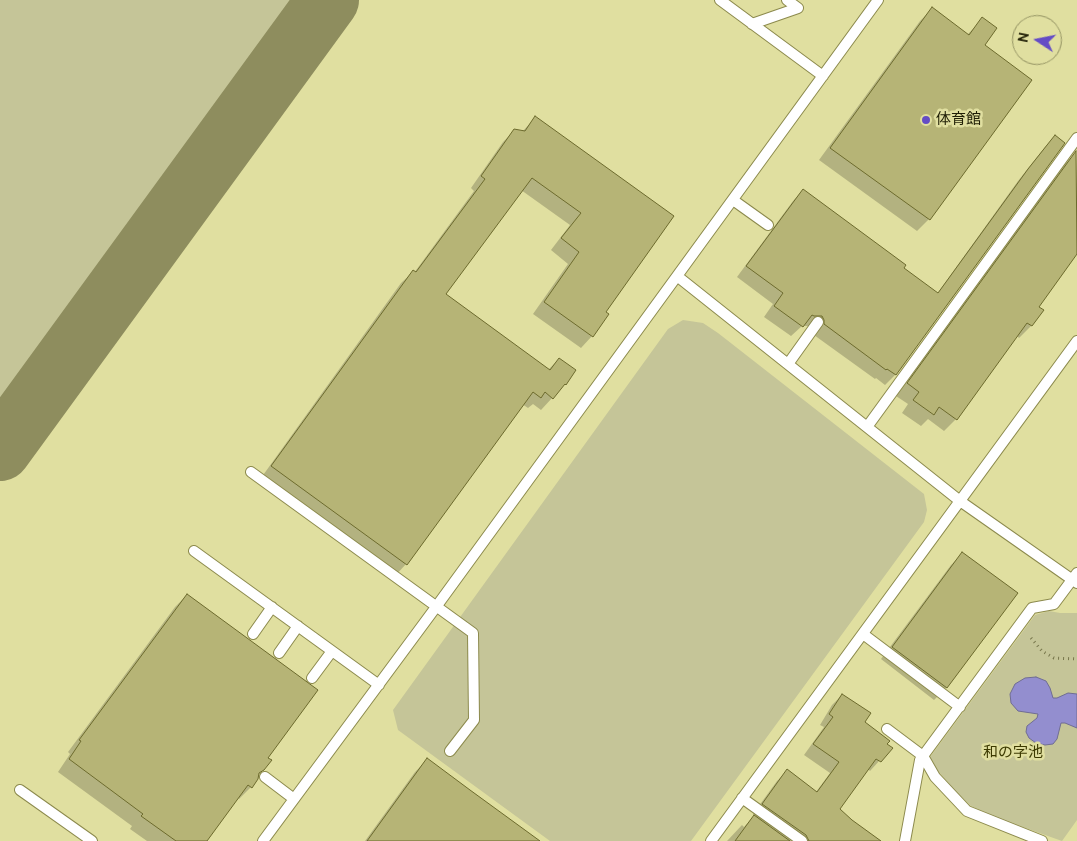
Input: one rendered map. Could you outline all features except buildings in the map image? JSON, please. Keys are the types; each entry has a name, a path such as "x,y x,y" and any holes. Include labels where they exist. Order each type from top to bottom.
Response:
{"lane":[{"path":"720,0 823,76"},
{"path":"752,24 798,8 787,0"},
{"path":"263,841 379,685 878,0"},
{"path":"867,427 1077,138"},
{"path":"733,200 768,225"},
{"path":"676,276 960,501 1075,579 1054,604 1032,608 920,760 905,841"},
{"path":"788,364 818,322"},
{"path":"711,841 1077,341"},
{"path":"251,472 473,633 474,720 450,752"},
{"path":"194,550 379,685"},
{"path":"253,634 272,608"},
{"path":"279,653 298,626"},
{"path":"863,634 960,706"},
{"path":"312,678 332,651"},
{"path":"887,729 923,756 935,777 967,811 1042,841"},
{"path":"265,777 294,799"},
{"path":"20,790 92,841"},
{"path":"742,798 802,841"}],"path":[{"path":"1014,632 1030,636 1042,651 1054,658 1077,660"}],"green space":[{"path":"0,0 293,0 0,399"},
{"path":"683,320 703,323 718,333 924,494 927,510 924,522 691,841 550,841 398,730 393,710 668,329"},
{"name":"和の字池","path":"1049,611 1077,613 1077,820 1062,841 1000,819 971,806 938,771 930,757 1035,615"}],"shaded area":[{"path":"1036,677 1046,681 1053,698 1068,693 1077,694 1077,728 1061,723 1057,739 1053,744 1036,743 1029,738 1026,732 1027,726 1037,718 1038,714 1018,711 1011,703 1010,694 1015,684 1025,678"}],"taxiway":[{"path":"0,450 328,0"}],"place":[{"name":"体育館","path":"926,120"}]}
